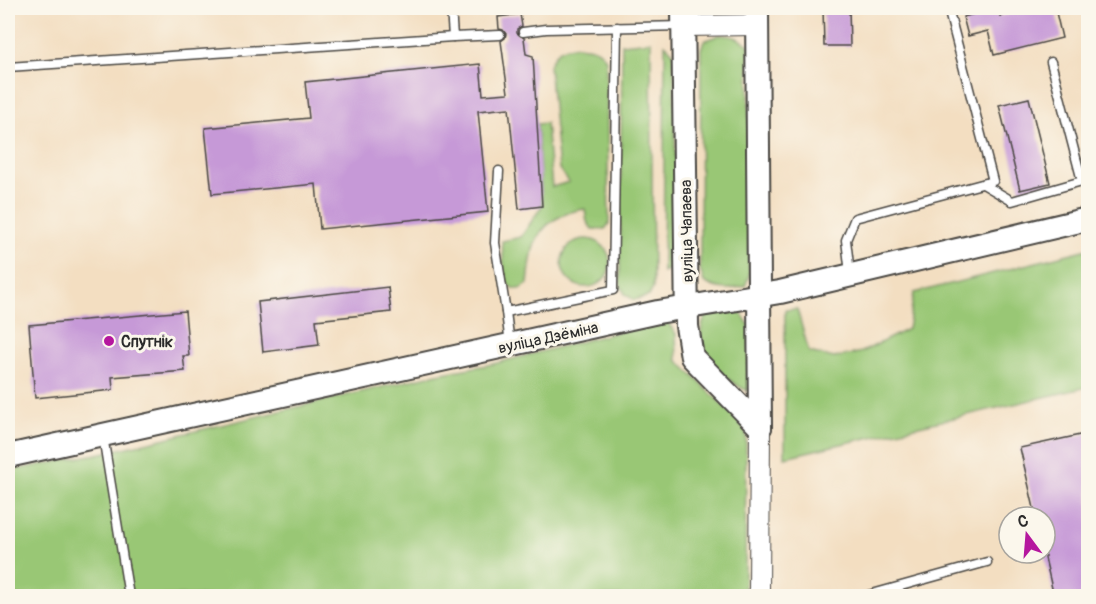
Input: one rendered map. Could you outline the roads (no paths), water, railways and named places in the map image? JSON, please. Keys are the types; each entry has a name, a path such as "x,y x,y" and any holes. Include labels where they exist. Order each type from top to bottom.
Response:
{"main road":[{"path":"757,16 760,428"},
{"name":"вуліца Чапаева","path":"683,17 687,326 692,357 760,428"},
{"name":"вуліца Дзёміна","path":"8,456 687,306 780,292 1089,219"}],"street":[{"path":"683,17 757,16"},
{"path":"759,597 760,428"}],"lane":[{"path":"451,8 453,36"},
{"path":"851,276 846,240 855,218 993,181 948,8"},
{"path":"523,32 617,27 683,17"},
{"path":"506,312 613,290 617,27"},
{"path":"8,67 453,36 500,35"},
{"path":"983,184 1012,201 1082,181 1052,62"},
{"path":"499,171 495,243 510,345"},
{"path":"103,435 129,597"},
{"path":"865,597 987,562"}],"place":[{"name":"Спутнік","path":"109,341"}]}
